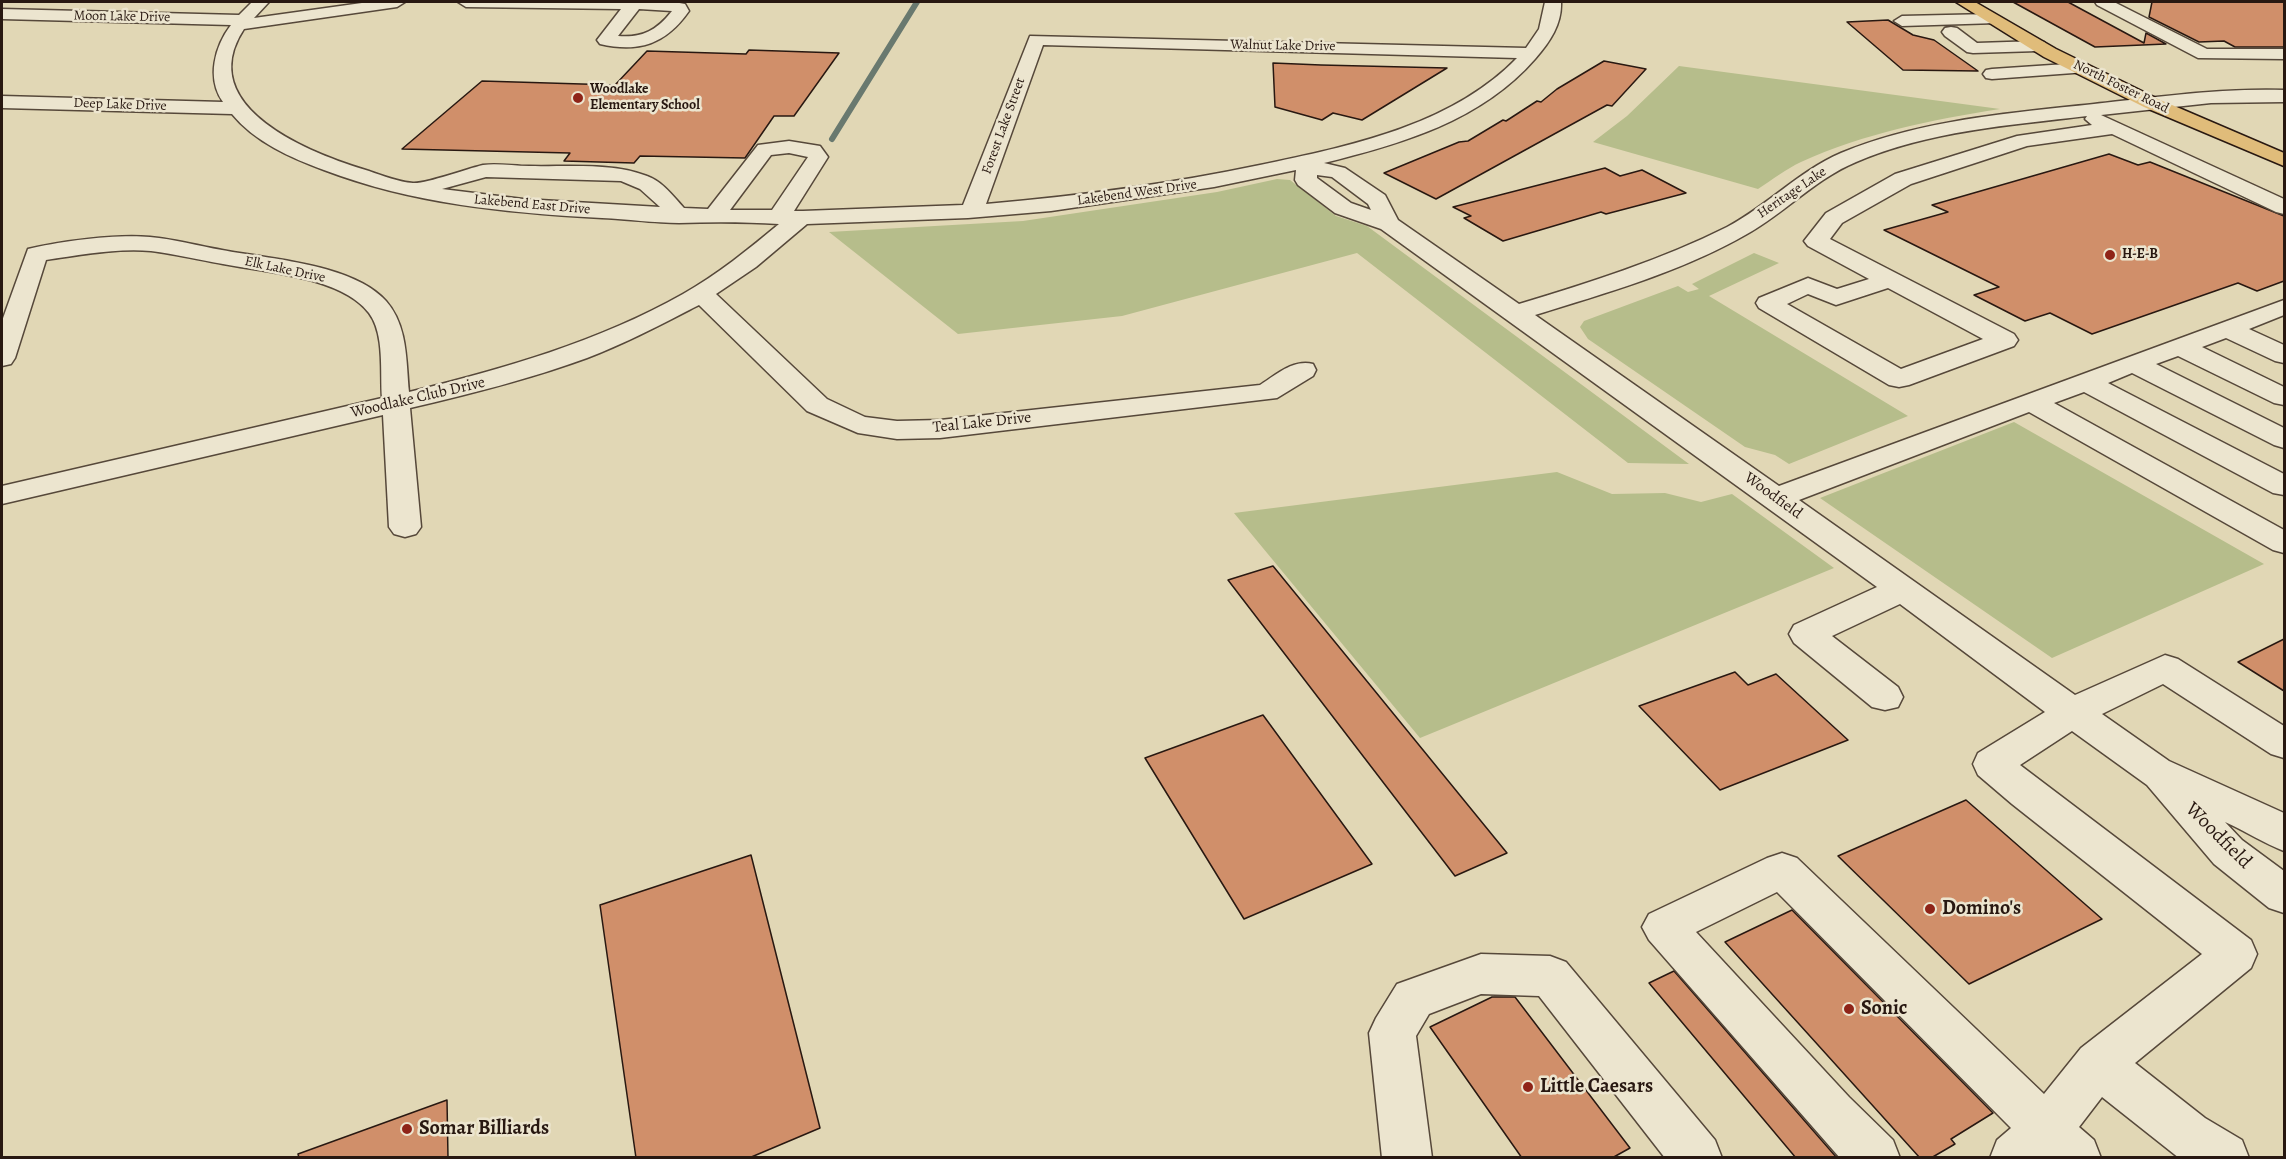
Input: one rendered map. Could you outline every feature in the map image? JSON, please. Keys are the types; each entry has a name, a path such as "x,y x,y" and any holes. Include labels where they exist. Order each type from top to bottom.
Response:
{"main road":[{"name":"North Foster Road","path":"1964,2 2038,46 2151,103 2284,160"}],"street":[{"name":"Lakebend East Drive","path":"261,2 241,22 230,39 223,59 223,80 232,101 249,121 275,140 311,159 356,175 415,190 473,200 543,208 679,216 789,218 972,211"},
{"name":"Moon Lake Drive","path":"2,14 241,22 283,20 397,2"},
{"path":"466,2 626,5"},
{"name":"Lakebend West Drive","path":"972,211 1045,206 1146,193 1241,177 1304,165 1402,133 1447,115 1486,94 1512,73 1531,53 1552,21 1553,2"},
{"path":"2103,2 2204,54 2284,54"},
{"path":"1902,21 1991,19"},
{"path":"1951,32 1984,59 2081,68"},
{"name":"Walnut Lake Drive","path":"1035,40 1531,53"},
{"name":"Forest Lake Street","path":"972,211 1035,40"},
{"path":"1984,59 2038,46"},
{"path":"2246,96 2283,116"},
{"name":"Heritage Lake","path":"1515,313 1602,287 1678,259 1739,229 1808,208 1818,173 1849,158 1938,131 1985,122 2151,103 2246,96 2284,96"},
{"name":"Deep Lake Drive","path":"2,102 238,108"},
{"path":"2076,111 2284,207"},
{"path":"1889,280 1836,298 1808,285 1768,303 1899,379 2005,340 1816,241 1808,208 2024,140 2115,128"},
{"name":"Woodlake Club Drive","path":"2,495 474,385 581,352 703,295 776,242 818,157 813,150 789,147 765,150 714,216"},
{"path":"1282,149 1304,165"},
{"path":"1849,158 1903,179"},
{"name":"Woodfield","path":"1304,165 1306,180 1343,208 1389,224 2155,772 2228,852 2284,895"},
{"path":"415,190 486,171 621,176 641,179 653,186 679,216"},
{"name":"Elk Lake Drive","path":"2,358 36,254 107,245 150,244 309,273 334,280 363,294 382,314 391,338 398,403 405,527"},
{"name":"Teal Lake Drive","path":"703,295 817,405 858,424 897,430 940,429 1267,392 1303,370"},
{"path":"1775,498 2227,328 2279,313"},
{"path":"2227,328 2284,355"},
{"path":"2180,346 2284,397"},
{"path":"2134,364 2284,439"},
{"path":"2086,382 2284,486"},
{"path":"2031,402 2284,543"},
{"path":"1885,696 1806,634 1902,589"},
{"path":"1875,1158 1832,1114 1664,927 1782,870 2046,1148 2097,1064 2235,954 2026,793 1992,764 2073,712 2165,668 2284,744"},
{"name":"Woodfield","path":"2155,772 2272,825 2284,834"},
{"path":"1407,1158 1392,1033 1413,999 1481,974 1550,976 1697,1158"},
{"path":"2097,1064 2188,1135 2224,1158"}],"green space":[{"path":"1679,66 2000,109 1924,123 1849,143 1795,165 1758,189 1593,142 1627,116"},
{"path":"1277,179 1290,180 1336,216 1367,226 1689,464 1628,463 1357,253 1122,316 958,334 829,232 1023,221 1217,192"},
{"path":"1754,253 1779,263 1709,296 1908,416 1789,464 1775,455 1745,447 1588,339 1580,327 1584,321 1678,286 1688,292 1699,289 1692,284"},
{"path":"2014,422 2264,564 2052,658 1820,498"},
{"path":"1557,472 1612,494 1665,493 1701,502 1732,494 1834,568 1420,738 1234,513"}],"building":[{"path":"2013,2 2068,2 2144,43 2146,33 2166,44 2095,47"},
{"path":"2152,2 2284,2 2284,47 2235,47 2224,41 2199,42 2149,17"},
{"path":"1888,20 1913,35 1934,40 1978,71 1903,70 1847,22"},
{"path":"749,50 839,53 794,116 774,116 745,158 640,156 634,163 564,161 570,153 402,149 482,81 615,85 647,51 746,54"},
{"path":"1604,61 1646,69 1612,106 1607,105 1436,199 1384,173 1459,142 1468,141 1537,101 1541,102 1557,89"},
{"path":"1273,63 1447,68 1362,120 1333,113 1322,120 1275,107"},
{"name":"H-E-B","path":"2109,154 2138,165 2150,162 2284,216 2284,281 2257,291 2238,283 2092,334 2050,313 2025,321 1974,295 1999,287 1884,230 1948,212 1932,205"},
{"path":"1605,168 1620,176 1642,170 1686,193 1606,214 1601,212 1503,241 1464,218 1471,216 1453,207"},
{"path":"1273,566 1507,853 1455,876 1228,580"},
{"path":"2284,639 2284,691 2238,662"},
{"path":"1735,672 1748,685 1776,674 1848,740 1720,790 1639,706"},
{"path":"1263,715 1372,864 1244,919 1145,758"},
{"path":"1966,800 2102,919 1969,984 1838,856"},
{"path":"751,855 820,1128 749,1158 636,1158 600,905"},
{"name":"Sonic","path":"1792,910 1993,1113 1951,1139 1955,1144 1931,1158 1920,1158 1725,942"},
{"path":"1674,971 1837,1158 1796,1158 1649,983"},
{"name":"Little Caesars","path":"1492,997 1515,997 1630,1148 1612,1158 1522,1158 1430,1027"},
{"name":"Somar Billiards","path":"447,1100 448,1158 299,1158 298,1154"}],"waterway":[{"path":"832,139 917,2"}],"place":[{"name":"Woodlake Elementary School","path":"578,98"},
{"name":"H-E-B","path":"2110,255"},
{"name":"Domino's","path":"1930,909"},
{"name":"Sonic","path":"1849,1009"},
{"name":"Little Caesars","path":"1528,1087"},
{"name":"Somar Billiards","path":"407,1129"}]}
